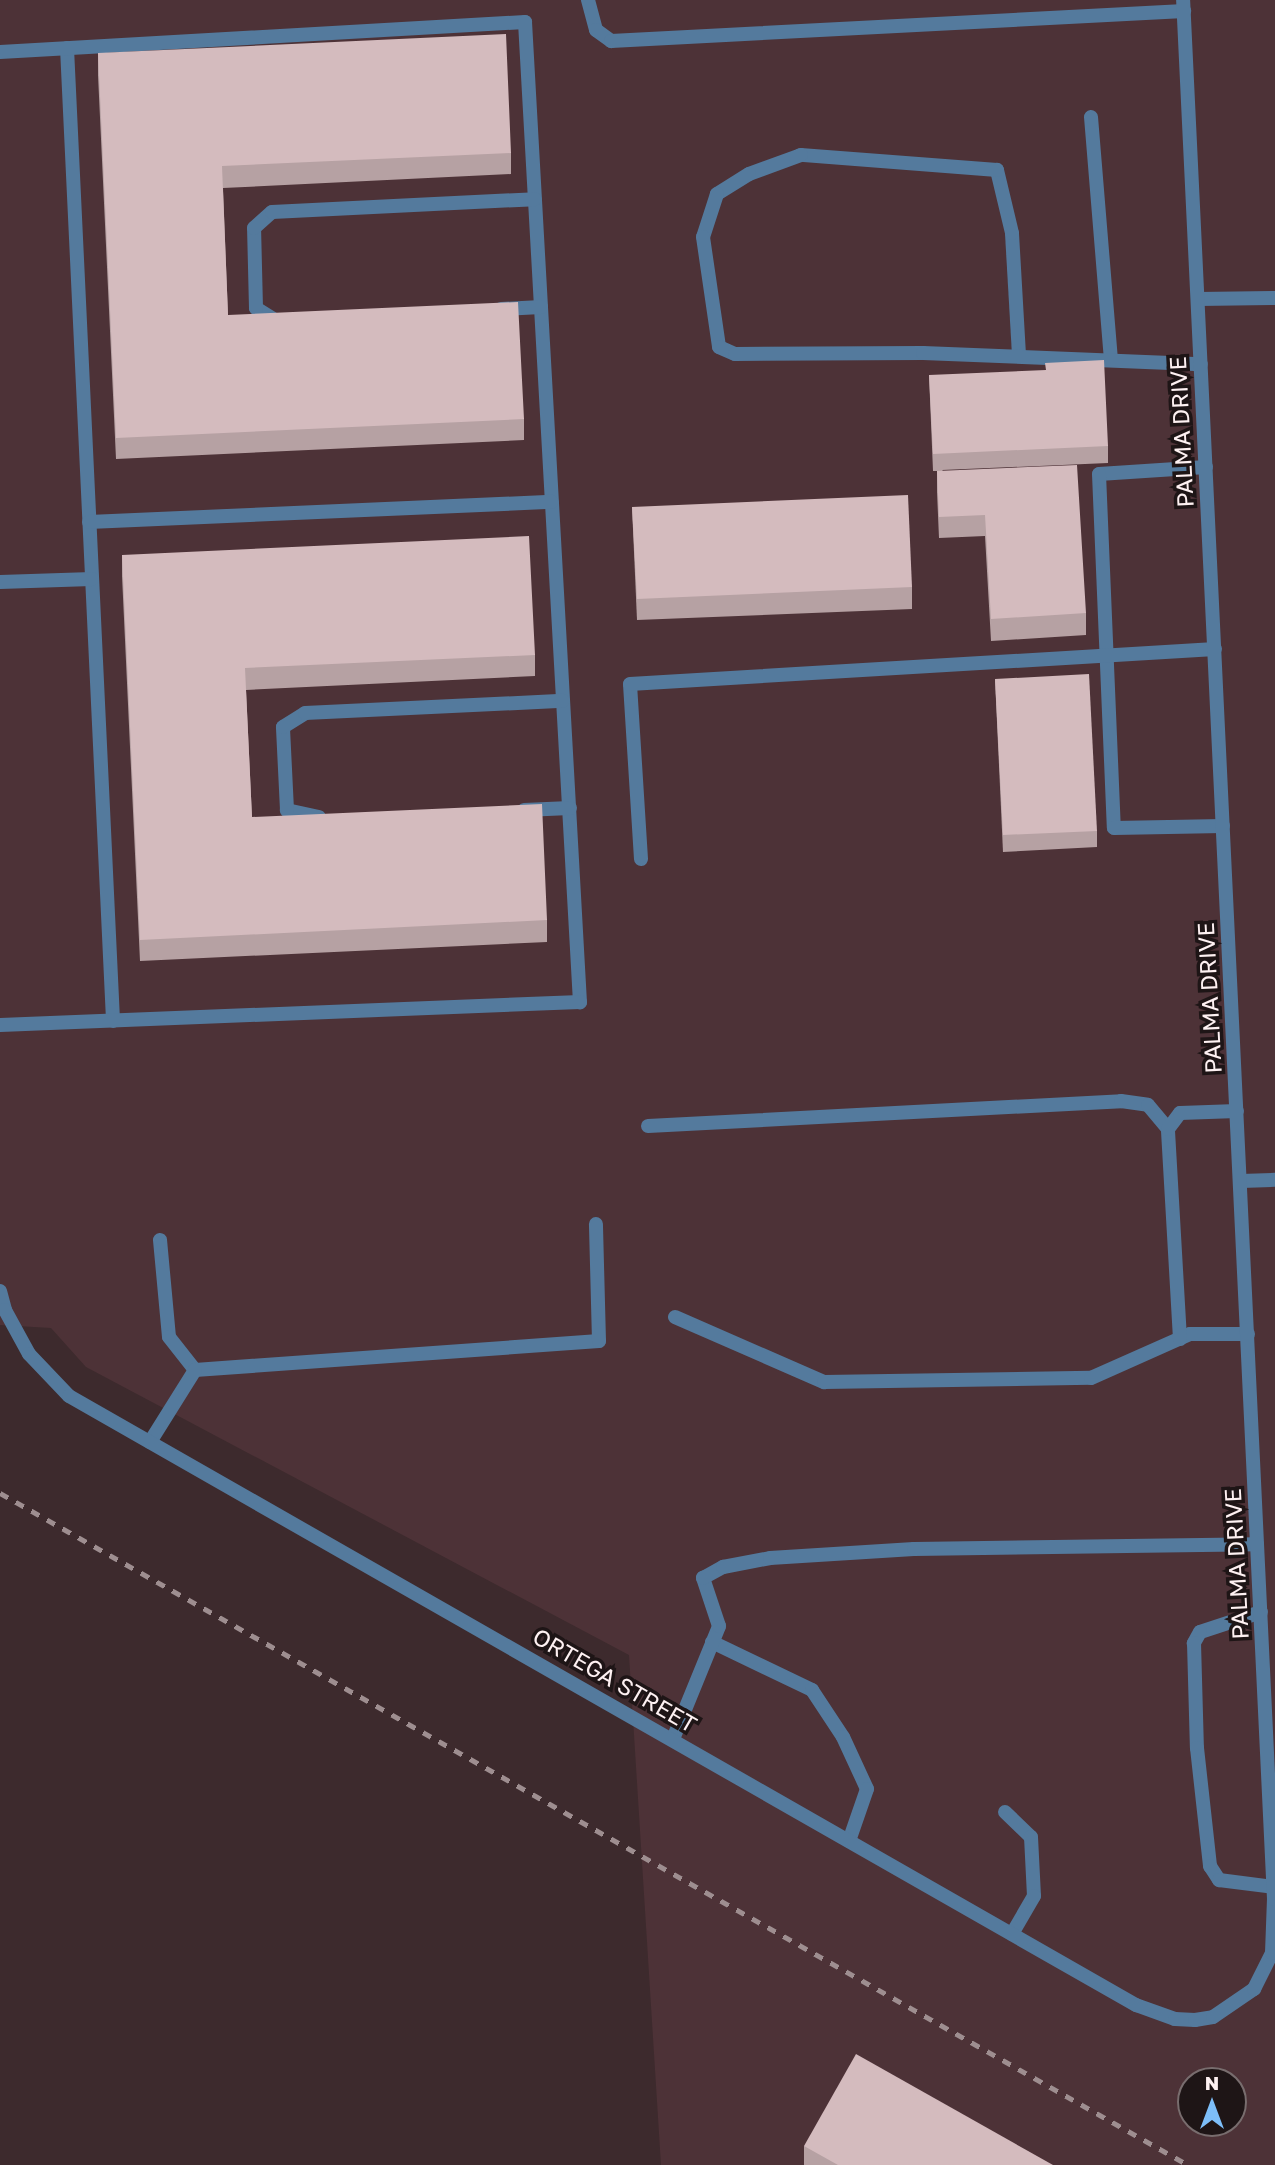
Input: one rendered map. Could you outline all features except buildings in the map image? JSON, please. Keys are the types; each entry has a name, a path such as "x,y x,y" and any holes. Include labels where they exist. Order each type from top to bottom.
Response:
{"street":[{"path":"588,0 596,30 611,41 1184,5"},
{"name":"PALMA DRIVE","path":"1184,5 1274,1886 1272,1953 1254,1989"},
{"path":"0,52 524,22 580,1002 0,1025"},
{"path":"68,48 113,1021"},
{"path":"1091,117 1111,359"},
{"path":"1019,355 1012,233 997,170 801,155 749,174 717,194 704,237 719,347 735,354 1019,355 1201,364"},
{"path":"291,321 277,322 256,308 254,228 272,212 535,199"},
{"path":"1198,299 1275,298"},
{"path":"486,310 541,307"},
{"path":"1206,467 1099,474 1114,828 1223,826"},
{"path":"89,522 552,502"},
{"path":"0,582 92,579"},
{"path":"641,859 630,684 1215,649"},
{"path":"337,816 310,817 287,810 283,727 305,713 564,701"},
{"path":"501,810 570,808"},
{"path":"648,1126 1121,1101 1148,1105 1168,1129 1180,1339"},
{"path":"1168,1129 1180,1113 1237,1111"},
{"path":"1241,1181 1275,1180"},
{"path":"195,1370 598,1341 596,1224"},
{"path":"160,1240 169,1337 195,1370"},
{"name":"ORTEGA STREET","path":"0,1291 5,1310 29,1354 69,1396 1136,2006 1175,2019 1213,2017 1254,1989"},
{"path":"676,1317 824,1382 1091,1378 1191,1334 1248,1334"},
{"path":"150,1442 195,1370"},
{"path":"673,1739 719,1626 702,1578 723,1567 770,1558 914,1549 1257,1544"},
{"path":"1261,1612 1200,1632 1194,1643 1197,1748 1210,1866 1219,1880 1274,1886"},
{"path":"712,1643 812,1690 843,1737 867,1789 849,1841"},
{"path":"1005,1812 1031,1837 1034,1896 1012,1934"}],"shaded area":[{"path":"0,0 1275,0 1275,2165 661,2165 629,1655 86,1367 51,1328 0,1325"}],"railway":[{"path":"0,1493 1188,2165"}]}
